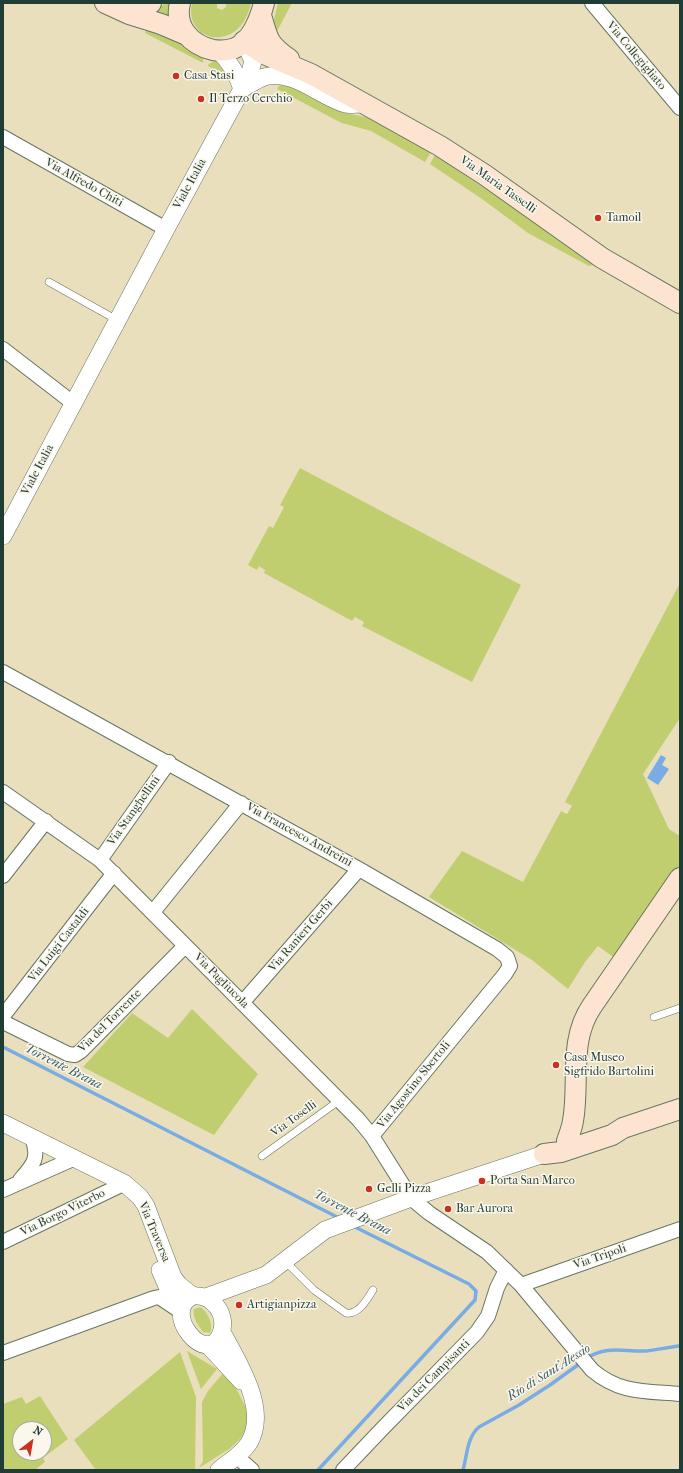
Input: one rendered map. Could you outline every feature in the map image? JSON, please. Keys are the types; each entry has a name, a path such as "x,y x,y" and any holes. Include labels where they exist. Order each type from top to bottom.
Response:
{"main road":[{"path":"110,5 132,6 151,3"},
{"path":"180,3 180,23 187,35 196,44 219,51 234,49 244,42 250,35 262,9"},
{"path":"110,5 129,14 161,24 187,35"},
{"name":"Via Maria Tasselli","path":"262,9 271,44 311,74"},
{"name":"Via Maria Tasselli","path":"244,42 264,54 311,74 440,146 485,175 602,258 680,303"},
{"path":"567,1141 573,1121 576,1058 579,1036 583,1022 592,1006 680,878"},
{"path":"544,1154 561,1152 612,1135 622,1128 680,1109"},
{"path":"544,1154 559,1144 609,1127 622,1128"}],"street":[{"name":"Via Collegigliato","path":"592,3 680,108"},
{"name":"Viale Italia","path":"3,536 117,320 251,72 252,61 244,42"},
{"path":"219,51 228,59 242,89 263,78 281,76 288,77 309,86 346,104 366,104"},
{"name":"Via Alfredo Chiti","path":"3,138 166,229"},
{"path":"3,349 73,403"},
{"name":"Via Francesco Andreini","path":"3,672 169,762 359,869 497,949 507,957 510,966 505,974 455,1034"},
{"name":"Via Stanghellini","path":"100,860 169,762"},
{"name":"Via Pagliucola","path":"3,792 100,860 114,873 358,1119 372,1136 411,1198 429,1213 486,1252 506,1270 521,1285 592,1370 605,1381 623,1388 680,1394"},
{"path":"153,912 241,803"},
{"path":"3,876 46,821"},
{"name":"Via Ranieri Gerbi","path":"242,1003 359,869"},
{"name":"Via Luigi Castaldi","path":"3,1016 114,873"},
{"name":"Via del Torrente","path":"3,1022 68,1054 75,1055 81,1052 185,946"},
{"name":"Via Agostino Sbertoli","path":"372,1136 455,1034"},
{"name":"Via Traversa","path":"3,1123 117,1181 134,1205 167,1288 196,1304"},
{"path":"17,1183 30,1169 34,1161 36,1149 32,1138"},
{"path":"3,1352 159,1296 196,1304 222,1320 222,1332 218,1340 207,1344 197,1343 190,1336 184,1324 196,1304 272,1272 311,1239 325,1230 411,1198 544,1154"},
{"path":"3,1190 74,1158"},
{"name":"Via Borgo Viterbo","path":"3,1242 117,1181"},
{"name":"Via Tripoli","path":"521,1285 680,1229"},
{"name":"Via dei Campisanti","path":"343,1470 477,1332 485,1321 497,1288 506,1270"},
{"path":"219,1470 244,1463 248,1444 254,1430 256,1415 251,1394 242,1368 222,1332"},
{"path":"207,1344 251,1394"}],"lane":[{"path":"49,282 117,320"},
{"path":"654,1017 680,1008"},
{"name":"Via Toselli","path":"262,1156 340,1100"},
{"path":"285,1261 314,1290 346,1313 350,1314 361,1307 373,1290"}],"green space":[{"path":"168,3 173,3 173,18 146,11"},
{"path":"192,3 217,3 217,8 222,10 226,7 226,3 251,3 245,20 236,30 225,36 214,37 204,34 196,27 192,16"},
{"path":"278,3 292,3 276,33 273,23"},
{"path":"147,29 161,29 203,57 203,63 145,33"},
{"path":"214,61 221,63 230,77 208,66"},
{"path":"281,82 346,113 370,118 431,152 425,162 371,131 342,123 277,89"},
{"path":"435,155 520,212 593,265 589,266 528,233 482,199 430,164"},
{"path":"300,468 521,585 472,682 362,626 364,622 355,617 352,621 264,573 265,570 259,566 257,570 248,565 269,526 273,528 284,507 280,505"},
{"path":"680,583 680,718 643,774 669,829 680,836 680,869 616,959 598,946 585,962 568,989 532,960 429,897 462,851 523,882 561,811 567,814 572,806 565,802"},
{"path":"192,1009 258,1074 214,1135 83,1067 132,1013 168,1038"},
{"path":"200,1307 206,1312 210,1319 210,1333 203,1332 197,1324 194,1309"},
{"path":"187,1351 217,1369 201,1389"},
{"path":"180,1352 196,1397 195,1470 96,1470 74,1440"},
{"path":"223,1373 236,1388 247,1410 247,1429 240,1439 229,1449 199,1468 203,1461 202,1402 208,1391"},
{"path":"40,1396 68,1439 52,1451 52,1421 12,1421 12,1461 45,1462 35,1470 3,1470 3,1404 22,1397 26,1404"}],"water":[{"path":"661,755 666,758 662,765 669,769 658,785 647,778"}],"waterway":[{"name":"Torrente Brana","path":"3,1047 339,1218"},
{"name":"Torrente Brana","path":"318,1470 475,1300 476,1291 469,1284 353,1226"},
{"name":"Rio di Sant'Alessio","path":"587,1358 594,1354 609,1350 646,1351 680,1346"},
{"name":"Rio di Sant'Alessio","path":"463,1470 470,1441 475,1431 479,1427 519,1405 582,1362"}],"place":[{"name":"Casa Stasi","path":"176,76"},
{"name":"Il Terzo Cerchio","path":"201,99"},
{"name":"Tamoil","path":"598,218"},
{"name":"Casa Museo Sigfrido Bartolini","path":"556,1065"},
{"name":"Porta San Marco","path":"482,1181"},
{"name":"Gelli Pizza","path":"369,1189"},
{"name":"Bar Aurora","path":"448,1209"},
{"name":"Artigianpizza","path":"239,1305"}]}
